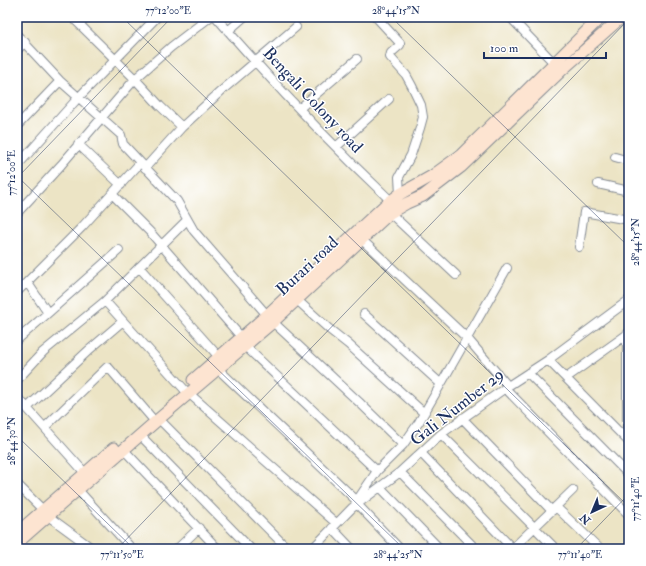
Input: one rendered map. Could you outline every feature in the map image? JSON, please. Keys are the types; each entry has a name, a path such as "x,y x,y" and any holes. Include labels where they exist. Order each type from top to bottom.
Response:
{"main road":[{"name":"Burari road","path":"270,319 391,201 400,194 432,176 461,155 601,17"},
{"name":"Burari road","path":"186,391 218,368 243,342 296,299 390,214 407,202 423,196 461,167 561,71 622,17"},
{"path":"590,28 599,37"},
{"name":"Burari road","path":"17,543 85,473 155,418 186,391 219,357 243,342"},
{"name":"Burari road","path":"17,533 78,490 124,450 155,418"}],"street":[{"path":"72,17 182,127"},
{"path":"17,166 78,98 157,17"},
{"path":"17,213 135,79 171,47 210,17"},
{"name":"Bengali Colony road","path":"216,17 336,147 391,201"},
{"path":"228,31 244,17"},
{"path":"376,17 400,43 400,45 391,53 390,57 406,75 415,90 421,105 423,116 411,155 399,177 400,194"},
{"path":"510,17 554,63"},
{"path":"17,292 82,227 121,185 143,166 182,127 220,92 257,62 296,27"},
{"path":"17,35 60,81 121,136 123,144 177,201 194,231 270,319 403,445"},
{"path":"17,50 25,42"},
{"path":"300,108 357,59"},
{"path":"17,126 60,81"},
{"path":"336,147 390,99"},
{"path":"78,144 121,185"},
{"path":"615,157 629,161"},
{"path":"598,184 629,191"},
{"path":"112,194 150,232 160,246 243,342 377,472"},
{"path":"579,247 584,212 629,220"},
{"path":"390,214 456,275"},
{"path":"17,380 47,348 104,301 187,220"},
{"path":"361,239 467,338 506,387 629,515"},
{"path":"17,340 119,250"},
{"path":"139,267 219,357"},
{"path":"355,504 377,472 403,445 424,413 507,268"},
{"path":"27,282 48,313"},
{"path":"296,299 424,413"},
{"name":"Gali Number 29","path":"312,549 355,504 400,472 441,434 506,387 548,360 629,300"},
{"path":"104,301 186,391 334,526 352,549"},
{"path":"364,314 441,384"},
{"path":"17,411 26,406 123,321"},
{"path":"566,378 628,333"},
{"path":"628,333 628,441"},
{"path":"548,360 628,441"},
{"path":"45,427 107,367 109,368 155,418 288,549"},
{"path":"218,368 400,549"},
{"path":"528,373 629,475"},
{"path":"17,397 85,473"},
{"path":"462,418 554,509 600,549"},
{"path":"441,434 556,549"},
{"path":"140,435 251,549"},
{"path":"124,450 218,549"},
{"path":"421,453 512,549 573,490"},
{"path":"400,472 476,549"},
{"path":"17,484 46,513 93,549"},
{"path":"380,487 440,549"},
{"path":"78,490 132,549"},
{"path":"177,549 199,528"}]}
